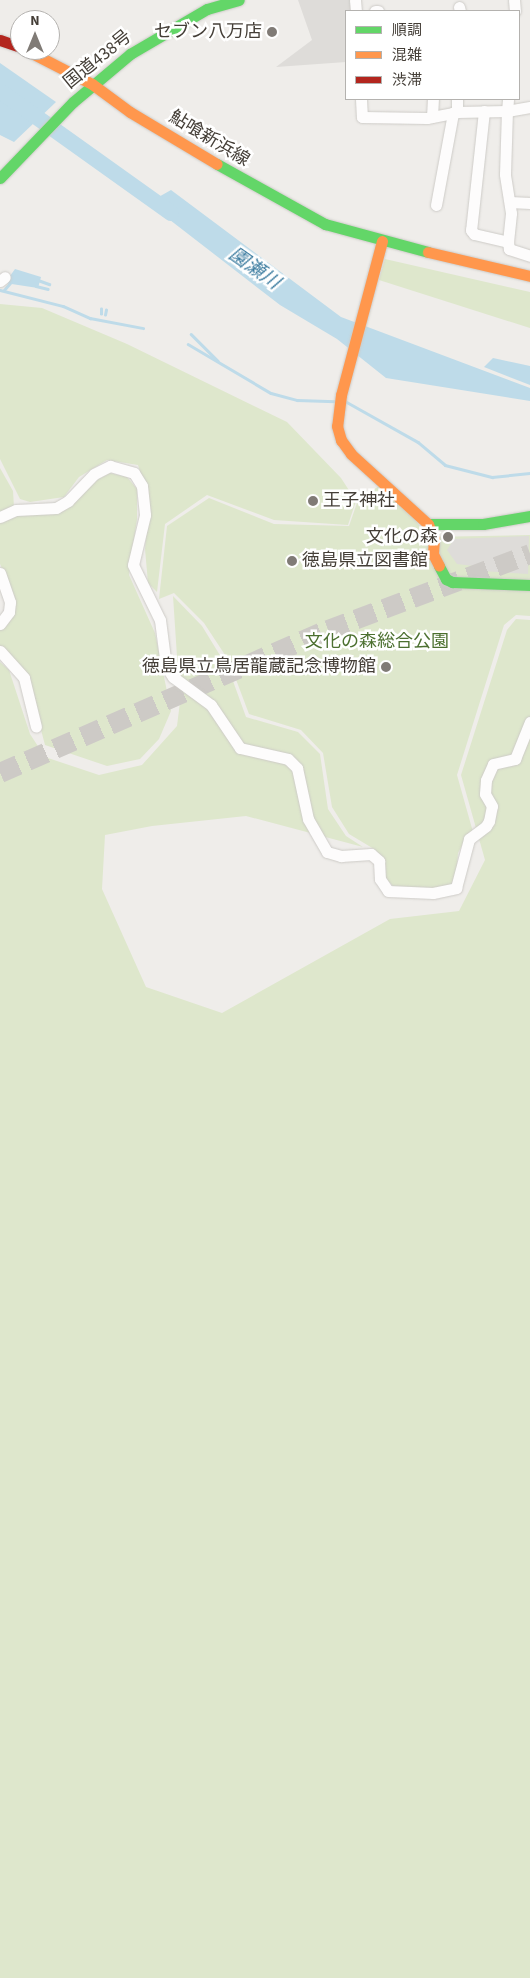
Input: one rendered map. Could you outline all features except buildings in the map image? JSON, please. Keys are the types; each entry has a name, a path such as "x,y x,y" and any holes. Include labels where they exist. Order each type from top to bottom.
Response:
{"main road":[{"name":"国道438号","path":"0,178 73,102 92,84 130,54 207,10 239,0"},
{"name":"鮎喰新浜線","path":"45,60 92,84 130,112 288,206 325,224 380,246 530,276"},
{"path":"380,246 341,395 337,421 339,435 345,448 430,528 433,554 446,579 452,582 530,585"},
{"path":"430,528 483,524 530,516"},
{"path":"430,528 519,531"}],"street":[{"path":"200,0 207,10"},
{"path":"361,100 362,117 432,117 455,112 507,111 530,107"},
{"path":"432,117 433,100"},
{"path":"436,205 457,100"},
{"path":"508,100 505,174 510,202 508,242 509,248 530,256"},
{"path":"484,111 471,230 474,234 508,242"},
{"path":"510,202 530,203"},
{"path":"0,517 16,510 56,508 68,502 94,474 110,466 134,473 142,486 145,515 133,565 160,620 166,666 173,677 211,705 240,748 288,759 297,768 308,819 327,852 341,856 371,854 379,861 380,878 388,891 433,893 456,888 469,839 486,826 489,821 492,806 485,794 486,780 493,764 515,759 530,722"},
{"path":"0,573 10,602 8,612 0,624"},
{"path":"0,651 24,678 36,727"}],"green space":[{"path":"385,259 530,292 530,328 379,280"},
{"path":"0,304 42,308 127,344 287,422 341,478 356,501 348,525 274,520 207,495 165,524 157,592 148,583 145,549 149,498 138,465 107,460 79,477 64,497 30,502 20,499 0,459"},
{"path":"0,468 13,491 14,507 0,514"},
{"path":"110,473 127,477 137,489 137,519 129,575 155,633 171,711 159,739 140,759 107,766 45,745 27,677 0,648 0,630 11,589 0,564 0,523 18,516 35,514"},
{"name":"文化の森総合公園","path":"379,486 408,509 427,537 530,535 530,616 516,615 504,625 457,775 473,832 467,836 458,853 456,878 449,887 426,890 394,887 386,879 385,861 374,849 349,834 332,807 323,753 301,730 249,714 229,661 204,623 174,593 159,599 167,526 209,498 274,524 349,526 358,500"},
{"path":"173,596 202,626 229,670 246,717 298,732 320,754 328,809 346,836 363,847 246,816 152,826 105,835 102,889 146,987 222,1013 390,919 459,911 485,860 461,775 507,630 516,619 530,620 530,1978 0,1978 0,662 9,670 30,734 45,757 99,775 142,765 177,726 180,702"}],"shaded area":[{"path":"298,0 351,0 352,10 345,10 345,62 276,67 312,40"},
{"path":"529,536 528,574 482,571 482,567 457,564 447,550 454,539"}],"water":[{"path":"0,63 56,102 14,142 0,135"},
{"path":"171,190 341,317 530,388 530,401 386,378 337,339 280,305 148,203"},
{"path":"15,269 41,277 38,288 5,283"},
{"path":"493,358 530,366 530,385 484,367"}],"waterway":[{"name":"園瀬川","path":"0,91 171,213"},
{"path":"38,280 49,284"},
{"path":"4,290 11,282"},
{"path":"36,286 48,289"},
{"path":"0,290 63,306 90,318 143,328"},
{"path":"101,309 101,314"},
{"path":"105,315 106,310"},
{"path":"191,334 218,361"},
{"path":"188,344 271,393 297,400 335,401"},
{"path":"345,401 418,442 445,465 492,477 530,473"}],"tunnel":[{"path":"0,773 328,630 530,554"}],"traffic: fast":[{"path":"0,178 73,102 130,54 207,9 239,0"},
{"path":"217,164 325,224 428,252"},
{"path":"428,524 483,524 530,516"},
{"path":"439,566 446,579 452,582 530,585"}],"traffic: slow":[{"path":"45,60 92,84 130,112 217,164"},
{"path":"382,241 341,395 337,426 341,440 351,454 428,524 434,539 433,554 439,566"},
{"path":"428,252 530,276"}],"traffic: jam":[{"path":"0,40 10,44"}],"place":[{"name":"セブン八万店","path":"272,32"},
{"name":"王子神社","path":"313,501"},
{"name":"文化の森","path":"448,537"},
{"name":"徳島県立図書館","path":"292,561"},
{"name":"徳島県立鳥居龍蔵記念博物館","path":"386,667"}]}
